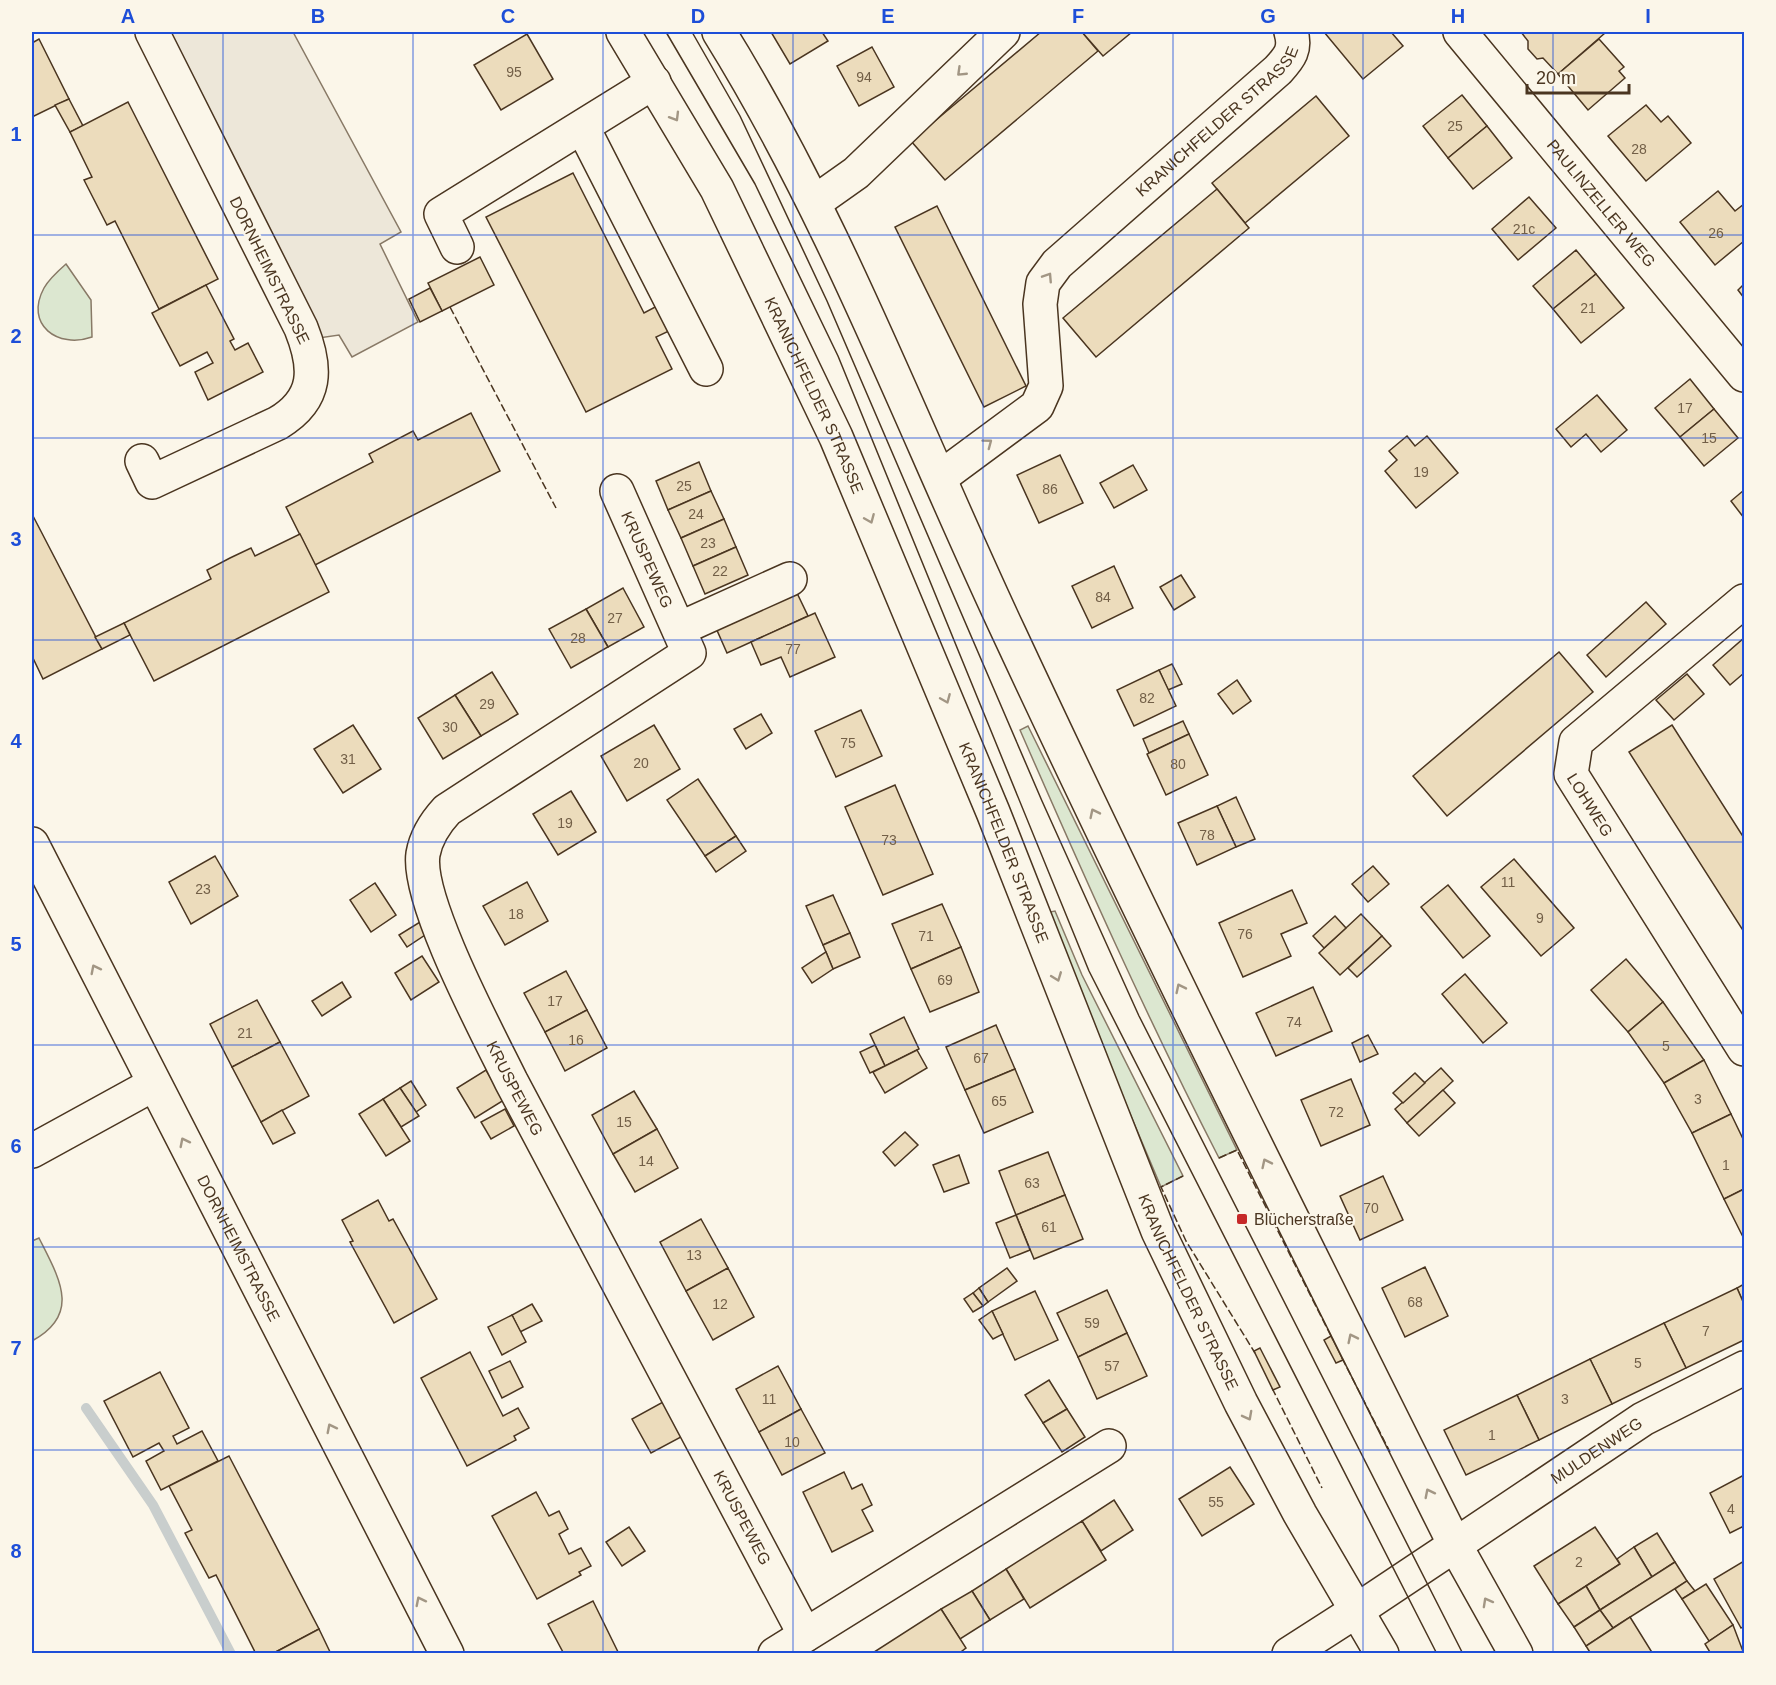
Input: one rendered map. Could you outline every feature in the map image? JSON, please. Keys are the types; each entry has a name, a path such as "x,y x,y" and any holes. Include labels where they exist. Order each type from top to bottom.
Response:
{"street":[{"name":"DORNHEIMSTRASSE","path":"142,461 152,482 278,423 300,404 310,386 312,371 310,352 301,328 152,32"},
{"name":"KRANICHFELDER STRASSE","path":"623,32 717,189 836,437 993,812 1158,1231 1241,1403 1356,1611 1382,1653"},
{"path":"719,32 814,202 941,477 1003,621 1082,789 1455,1545 1516,1653"},
{"path":"814,202 856,173 1003,32"},
{"name":"KRANICHFELDER STRASSE","path":"941,477 1037,406 1046,386 1040,304 1043,283 1057,264 1278,70 1289,58 1294,44 1292,32"},
{"name":"PAULINZELLER WEG","path":"1461,32 1744,375"},
{"path":"457,247 441,214 654,82"},
{"path":"583,128 706,369"},
{"name":"KRUSPEWEG","path":"616,491 689,653 447,810 438,820 426,842 423,855 424,879 431,906 466,988 511,1081 805,1635"},
{"name":"KRUSPEWEG","path":"679,629 790,579"},
{"name":"LOHWEG","path":"1744,601 1576,742 1571,774 1744,1049"},
{"name":"DORNHEIMSTRASSE","path":"32,844 447,1653"},
{"path":"32,1151 154,1084"},
{"name":"MULDENWEG","path":"1356,1611 1643,1419 1744,1368"},
{"path":"775,1653 1109,1446"},
{"path":"1289,1653 1356,1611"}],"green space":[{"path":"66,264 91,300 92,337 67,340 57,337 41,323 38,313 39,301 44,288"},
{"path":"1028,726 1237,1150 1219,1158 1192,1105 1116,946 1020,730"},
{"path":"1055,911 1082,975 1183,1176 1161,1187 1097,1036 1050,912"},
{"path":"39,1238 59,1281 62,1294 57,1319 32,1341 32,1241"}],"shaded area":[{"path":"174,32 293,32 401,232 380,244 418,322 352,357 339,335 305,340 157,40"}],"building":[{"path":"771,32 822,32 828,41 790,64"},
{"path":"1041,32 1082,32 1098,51 945,180 911,141"},
{"path":"1082,32 1132,32 1103,56"},
{"path":"1324,32 1391,32 1403,46 1363,79"},
{"path":"1521,32 1605,33 1558,74 1543,58 1537,59 1528,49 1528,41"},
{"path":"527,34 553,79 501,110 474,65"},
{"path":"39,39 69,99 32,117 32,43"},
{"path":"1599,39 1624,67 1619,71 1625,78 1588,110 1558,74"},
{"path":"872,47 894,87 859,106 837,66"},
{"path":"1462,95 1487,126 1448,158 1423,126"},
{"path":"1316,96 1349,136 1245,223 1212,183"},
{"path":"69,99 83,126 70,132 55,105"},
{"path":"128,102 218,279 159,309 115,221 107,225 84,180 92,177 70,132"},
{"path":"1646,105 1661,122 1668,116 1691,143 1646,181 1608,136"},
{"path":"1487,126 1512,158 1473,189 1448,158"},
{"path":"573,173 644,313 657,306 669,331 656,337 672,369 586,412 486,217"},
{"path":"1217,189 1249,228 1096,357 1063,318"},
{"path":"1718,191 1735,211 1744,204 1744,241 1715,265 1680,222"},
{"path":"1529,197 1556,228 1518,260 1492,229"},
{"path":"937,206 1026,386 984,407 895,227"},
{"path":"1576,250 1596,274 1553,309 1533,286"},
{"path":"480,257 494,285 442,311 428,283"},
{"path":"1596,274 1624,308 1581,343 1553,309"},
{"path":"1744,284 1744,298 1738,290"},
{"path":"206,285 234,339 230,341 235,350 248,343 263,372 208,400 195,372 213,363 207,352 180,366 152,313"},
{"path":"430,288 442,311 420,322 409,299"},
{"path":"1690,379 1714,409 1680,437 1655,408"},
{"path":"1597,395 1627,430 1601,452 1586,434 1571,447 1556,429"},
{"path":"1714,409 1738,438 1704,466 1680,437"},
{"path":"471,413 500,471 315,565 286,507 373,462 369,454 413,431 418,440"},
{"path":"1407,436 1415,446 1427,436 1458,473 1416,508 1385,471 1397,460 1389,451"},
{"path":"1060,455 1083,503 1039,523 1017,475"},
{"path":"699,462 711,491 668,510 656,481"},
{"path":"1133,465 1147,490 1114,508 1100,483"},
{"path":"1744,490 1744,518 1731,501"},
{"path":"711,491 724,519 681,538 668,510"},
{"path":"32,514 102,649 43,679 32,656"},
{"path":"724,519 736,547 693,566 681,538"},
{"path":"300,534 329,592 154,681 124,623 211,579 207,570 230,558 251,548 255,556"},
{"path":"736,547 748,575 705,594 693,566"},
{"path":"1114,566 1133,608 1092,628 1072,586"},
{"path":"1181,575 1195,597 1174,610 1160,587"},
{"path":"623,588 644,627 608,647 586,609"},
{"path":"796,591 808,616 727,653 716,628"},
{"path":"1646,602 1666,624 1606,677 1587,655"},
{"path":"586,609 608,647 571,668 549,629"},
{"path":"815,613 835,657 790,677 781,657 761,665 751,642"},
{"path":"124,623 130,635 102,649 95,637"},
{"path":"1744,638 1744,673 1730,685 1713,665"},
{"path":"1559,652 1593,692 1447,816 1413,776"},
{"path":"1172,664 1182,684 1168,690 1159,670"},
{"path":"1159,670 1176,706 1134,726 1117,690"},
{"path":"492,672 518,714 481,736 455,695"},
{"path":"1687,674 1704,694 1674,720 1656,700"},
{"path":"1237,680 1251,701 1233,714 1218,694"},
{"path":"455,695 481,736 443,759 418,718"},
{"path":"861,710 882,756 836,777 815,731"},
{"path":"761,714 772,733 746,749 734,729"},
{"path":"1183,721 1189,734 1149,753 1143,739"},
{"path":"353,725 381,769 343,793 314,749"},
{"path":"654,725 680,769 627,801 601,756"},
{"path":"1672,725 1744,838 1744,932 1629,752"},
{"path":"1189,734 1208,775 1166,795 1147,754"},
{"path":"698,779 736,836 705,856 667,800"},
{"path":"895,785 933,874 883,895 845,807"},
{"path":"571,791 596,832 558,855 533,814"},
{"path":"1236,797 1255,839 1236,847 1217,806"},
{"path":"1217,806 1236,847 1197,865 1178,823"},
{"path":"736,836 746,851 716,872 705,856"},
{"path":"215,856 238,896 191,924 169,882"},
{"path":"1514,859 1574,928 1541,956 1481,887"},
{"path":"1373,866 1389,884 1368,902 1352,884"},
{"path":"527,882 548,921 505,945 483,906"},
{"path":"375,883 396,915 371,932 350,900"},
{"path":"1448,885 1490,936 1463,958 1421,907"},
{"path":"1292,890 1307,923 1281,934 1291,956 1243,977 1219,923"},
{"path":"833,895 850,933 823,945 806,906"},
{"path":"942,904 961,947 911,969 892,924"},
{"path":"1361,914 1382,936 1340,975 1319,953"},
{"path":"1335,916 1346,928 1324,948 1313,936"},
{"path":"420,922 428,933 407,947 399,935"},
{"path":"850,933 860,957 833,969 823,945"},
{"path":"1382,936 1391,946 1357,977 1348,968"},
{"path":"961,947 979,992 930,1012 911,969"},
{"path":"826,952 833,969 812,983 802,968"},
{"path":"422,956 439,982 411,1000 395,973"},
{"path":"1626,959 1663,1002 1628,1032 1591,990"},
{"path":"566,971 587,1010 545,1032 524,993"},
{"path":"1465,974 1507,1023 1483,1043 1442,994"},
{"path":"342,982 351,997 322,1016 312,1001"},
{"path":"1313,987 1332,1031 1276,1056 1256,1013"},
{"path":"257,1000 280,1042 232,1067 210,1024"},
{"path":"1663,1002 1704,1060 1664,1083 1628,1032"},
{"path":"587,1010 607,1048 565,1071 545,1032"},
{"path":"904,1017 919,1049 885,1066 870,1034"},
{"path":"996,1025 1015,1069 965,1090 946,1047"},
{"path":"1368,1035 1378,1054 1360,1062 1352,1043"},
{"path":"280,1042 309,1096 261,1122 232,1067"},
{"path":"875,1045 885,1066 870,1073 860,1052"},
{"path":"917,1050 927,1068 885,1093 873,1072"},
{"path":"1704,1060 1731,1114 1692,1133 1664,1083"},
{"path":"1441,1068 1453,1081 1407,1123 1395,1109"},
{"path":"1015,1069 1033,1112 984,1133 965,1090"},
{"path":"486,1070 504,1100 475,1118 457,1088"},
{"path":"1415,1073 1425,1083 1403,1103 1393,1093"},
{"path":"1351,1079 1370,1125 1321,1146 1301,1100"},
{"path":"411,1081 426,1105 416,1112 400,1088"},
{"path":"400,1088 419,1116 401,1127 383,1099"},
{"path":"1443,1090 1455,1103 1419,1136 1407,1123"},
{"path":"634,1091 657,1129 613,1154 592,1115"},
{"path":"383,1099 410,1141 386,1156 359,1114"},
{"path":"505,1109 514,1126 491,1139 481,1122"},
{"path":"282,1110 295,1133 273,1144 261,1122"},
{"path":"1731,1114 1744,1141 1744,1189 1724,1199 1692,1133"},
{"path":"657,1129 678,1168 635,1192 613,1154"},
{"path":"905,1132 918,1145 895,1166 883,1152"},
{"path":"1048,1152 1065,1195 1016,1215 999,1171"},
{"path":"959,1155 969,1183 944,1192 933,1165"},
{"path":"1383,1176 1403,1220 1360,1240 1340,1196"},
{"path":"1744,1189 1744,1239 1724,1199"},
{"path":"1065,1195 1083,1239 1034,1259 1016,1215"},
{"path":"378,1200 389,1221 393,1219 437,1299 394,1323 350,1242 353,1241 342,1220"},
{"path":"1016,1215 1030,1250 1010,1258 996,1223"},
{"path":"701,1219 728,1268 686,1291 660,1242"},
{"path":"1425,1267 1448,1316 1405,1337 1382,1288"},
{"path":"728,1268 754,1317 713,1340 686,1291"},
{"path":"1007,1268 1017,1281 988,1302 979,1288"},
{"path":"1744,1284 1744,1304 1737,1288"},
{"path":"979,1288 988,1302 983,1306 973,1293"},
{"path":"1737,1288 1744,1304 1744,1340 1686,1368 1664,1323"},
{"path":"1107,1290 1127,1333 1078,1357 1057,1313"},
{"path":"1035,1291 1058,1340 1015,1360 992,1311"},
{"path":"973,1293 983,1306 973,1312 964,1299"},
{"path":"532,1304 542,1321 520,1332 512,1315"},
{"path":"992,1311 1003,1334 993,1339 979,1320"},
{"path":"512,1315 526,1342 502,1355 488,1327"},
{"path":"1664,1323 1686,1368 1612,1404 1590,1359"},
{"path":"1127,1333 1147,1376 1097,1399 1078,1357"},
{"path":"1331,1336 1343,1360 1336,1363 1324,1340"},
{"path":"1260,1348 1280,1387 1273,1390 1254,1351"},
{"path":"470,1352 503,1416 518,1408 529,1428 514,1436 516,1440 467,1466 421,1378"},
{"path":"1590,1359 1612,1404 1539,1440 1517,1395"},
{"path":"510,1361 523,1387 502,1398 489,1371"},
{"path":"778,1366 801,1409 759,1432 736,1389"},
{"path":"160,1372 189,1428 173,1436 177,1444 202,1431 218,1461 161,1490 146,1461 164,1451 159,1443 133,1457 104,1401"},
{"path":"1049,1380 1067,1409 1043,1423 1025,1395"},
{"path":"1517,1395 1539,1440 1466,1475 1444,1430"},
{"path":"663,1402 681,1437 651,1453 632,1419"},
{"path":"801,1409 825,1453 782,1475 759,1432"},
{"path":"1067,1409 1085,1437 1062,1452 1043,1423"},
{"path":"229,1456 319,1629 272,1654 256,1654 216,1575 209,1578 185,1533 192,1530 169,1486"},
{"path":"1230,1467 1254,1504 1202,1536 1179,1499"},
{"path":"844,1472 852,1489 862,1484 872,1505 862,1510 873,1531 832,1552 803,1492"},
{"path":"1744,1475 1744,1526 1730,1533 1710,1493"},
{"path":"536,1492 549,1516 559,1511 568,1529 559,1534 569,1554 581,1548 591,1566 579,1572 581,1575 537,1599 492,1516"},
{"path":"1114,1500 1133,1530 1101,1551 1082,1521"},
{"path":"1082,1521 1106,1560 1030,1608 1006,1569"},
{"path":"629,1527 645,1551 622,1566 606,1542"},
{"path":"1595,1527 1620,1564 1558,1604 1534,1566"},
{"path":"1657,1533 1675,1562 1652,1577 1634,1547"},
{"path":"1634,1547 1652,1577 1600,1610 1586,1586 1620,1564 1617,1559"},
{"path":"1744,1561 1744,1626 1741,1628 1714,1579"},
{"path":"1675,1562 1687,1581 1613,1628 1600,1610"},
{"path":"1006,1569 1024,1599 990,1620 972,1591"},
{"path":"1687,1581 1695,1591 1682,1599 1675,1589"},
{"path":"1706,1584 1733,1625 1709,1641 1682,1599"},
{"path":"1586,1586 1600,1610 1574,1627 1558,1604"},
{"path":"972,1591 990,1620 960,1639 941,1609"},
{"path":"593,1601 619,1654 564,1654 548,1624"},
{"path":"941,1609 966,1648 958,1654 871,1654"},
{"path":"1600,1610 1613,1628 1586,1646 1574,1627"},
{"path":"1630,1617 1653,1654 1591,1654 1586,1646"},
{"path":"1733,1625 1744,1654 1711,1654 1705,1644"},
{"path":"319,1629 331,1654 272,1654"}],"waterway":[{"path":"86,1408 153,1505 231,1654"}],"tram line":[{"path":"666,32 755,184 838,356 1089,971 1437,1654"},
{"path":"692,32 740,116 827,301 1042,801 1139,1016 1463,1654"}],"fence":[{"path":"450,307 556,508"},
{"path":"1219,1158 1237,1150 1333,1340"},
{"path":"1183,1176 1161,1187 1186,1241 1255,1353"},
{"path":"1342,1358 1390,1452"},
{"path":"1272,1388 1322,1488"}],"place":[{"name":"Blücherstraße","path":"1242,1219"}]}
